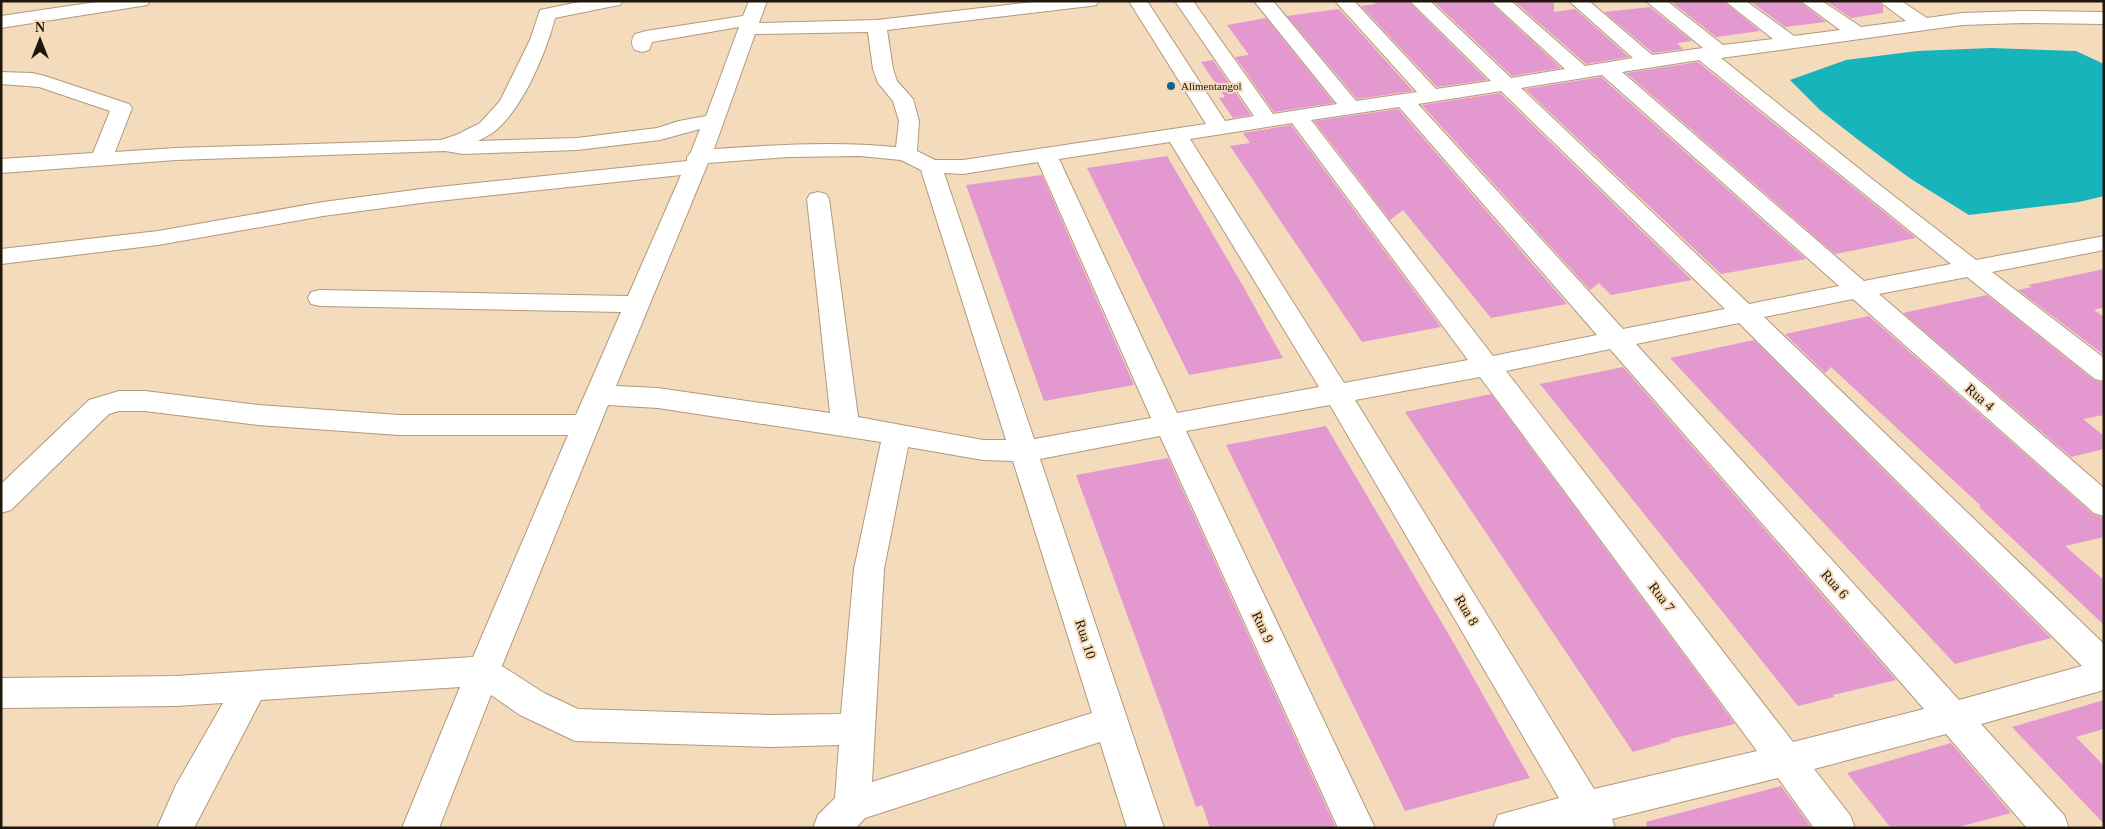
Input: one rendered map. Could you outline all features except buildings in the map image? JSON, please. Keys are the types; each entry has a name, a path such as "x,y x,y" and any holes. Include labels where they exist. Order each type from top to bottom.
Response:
{"street":[{"path":"2,22 16,1"},
{"path":"2,22 141,1"},
{"path":"441,146 464,140 487,128 510,103 540,40 547,14 614,1"},
{"path":"420,828 585,424 697,162 758,1"},
{"path":"642,46 642,38 646,37 749,25 877,26 1090,1"},
{"path":"1138,1 1219,127"},
{"path":"1184,1 1267,120"},
{"path":"1264,1 1350,107"},
{"path":"1344,1 1431,95"},
{"path":"1419,1 1744,313 2104,666"},
{"path":"1500,1 1581,73"},
{"path":"1578,1 1648,61"},
{"path":"1655,1 1712,53 1972,268 2104,372"},
{"path":"1734,1 1790,42"},
{"path":"1810,1 1857,33"},
{"path":"1888,1 1924,24"},
{"path":"1996,1 2023,17"},
{"path":"2098,1 2104,4"},
{"path":"1,257 158,238 323,209 697,162 760,152 860,150 906,154 931,166 963,167 1581,73 1648,61 1962,19 2023,17 2095,18 2104,9"},
{"path":"1,41 67,12"},
{"path":"877,26 883,69 888,83 903,99 908,121 906,154"},
{"name":"Rua 4","path":"1606,68 2104,505"},
{"path":"1,78 39,81 122,108 100,159"},
{"name":"Rua 6","path":"1403,99 2051,828"},
{"name":"Rua 7","path":"1296,115 1836,828"},
{"path":"1,166 176,154 577,144 660,134 686,125 712,121"},
{"name":"Rua 8","path":"1176,134 1336,392 1591,818"},
{"name":"Rua 9","path":"1046,155 1169,426 1357,828"},
{"name":"Rua 10","path":"931,166 1146,828"},
{"path":"818,199 845,425"},
{"path":"598,395 658,398 845,425 896,436 982,450 1025,451 1169,426 1336,392 1487,366 1857,290 2079,246 2104,243"},
{"path":"2079,246 2104,264"},
{"path":"320,298 636,304"},
{"path":"1,502 99,407 119,401 145,402 258,415 399,425 585,424"},
{"path":"896,436 869,569 856,728 842,816 1113,722"},
{"path":"1,693 176,690 483,671 532,704 575,725 771,732 821,732 856,728"},
{"path":"1511,828 1591,818 1786,760 1954,718 2104,675"},
{"path":"175,828 189,797 251,686"}],"water":[{"path":"1991,48 2076,51 2104,64 2104,196 2079,202 1969,215 1911,179 1861,142 1820,110 1790,80 1846,60 1917,51"}],"place":[{"name":"Alimentangol","path":"1171,86"}]}
